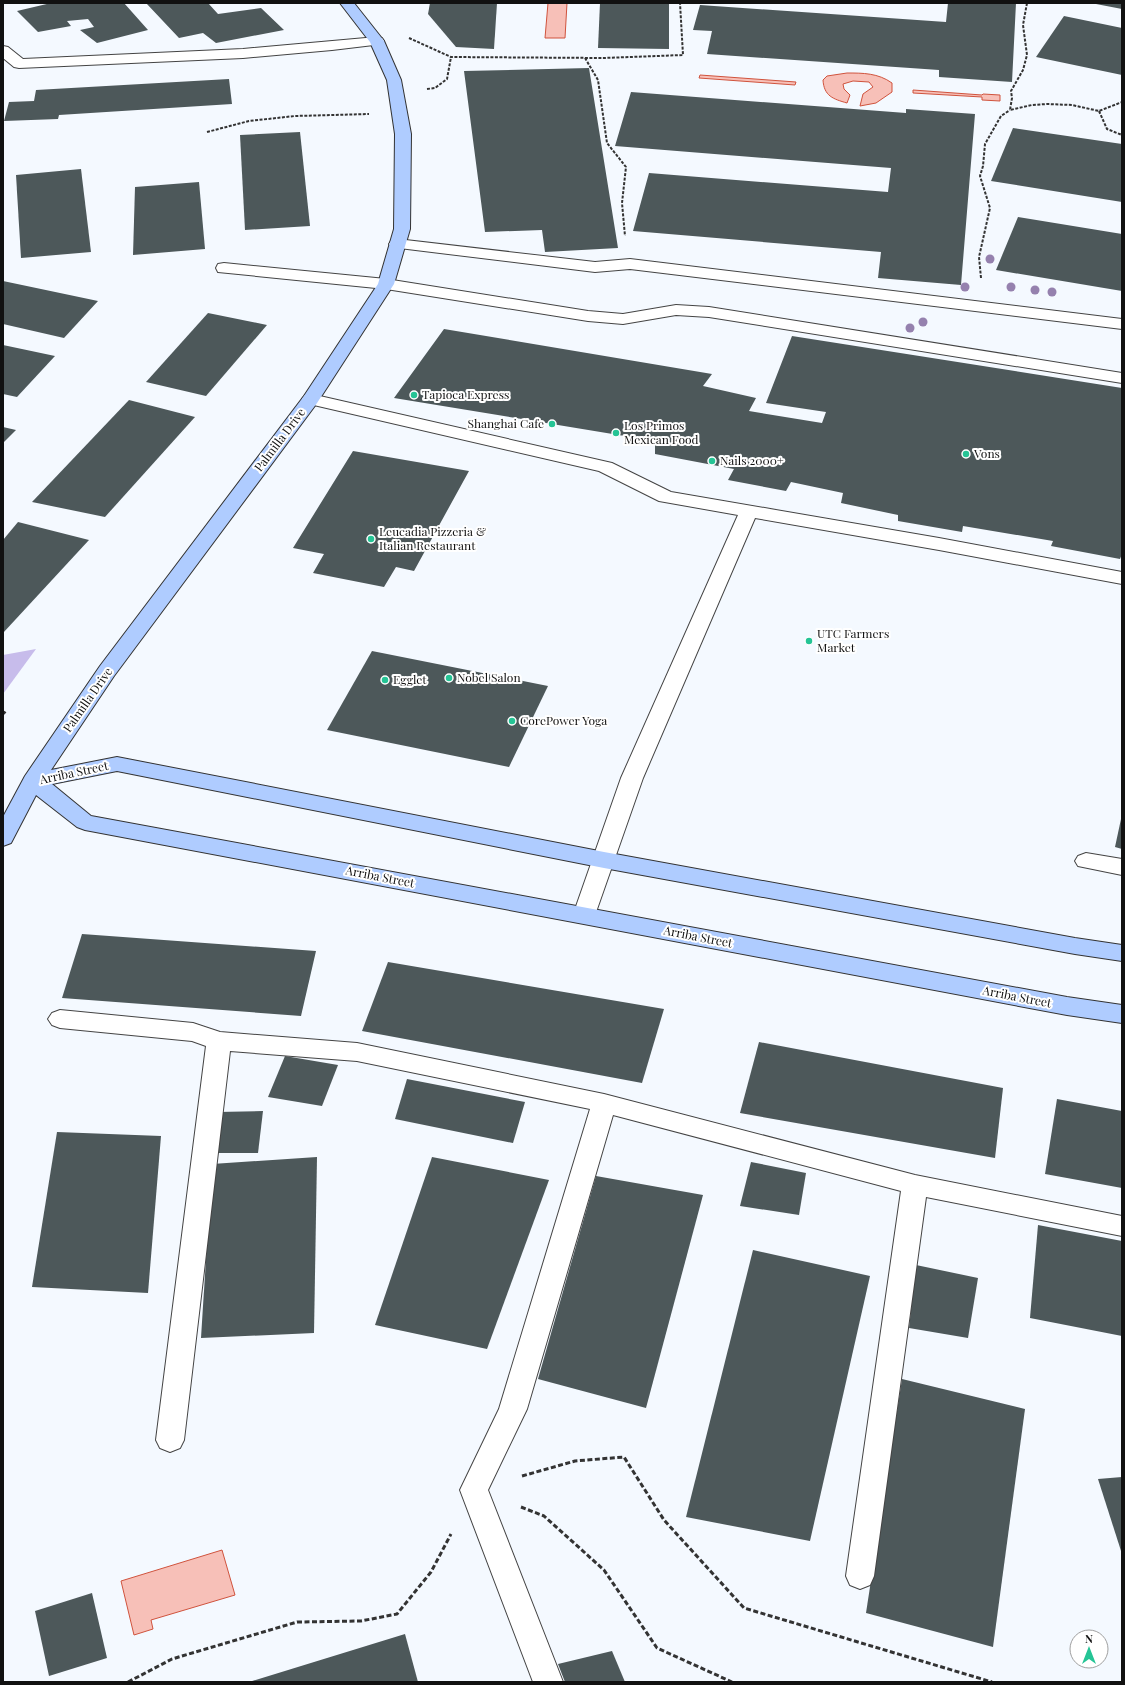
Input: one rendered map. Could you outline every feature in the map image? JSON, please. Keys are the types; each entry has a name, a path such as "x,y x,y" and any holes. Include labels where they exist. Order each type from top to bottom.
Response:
{"street":[{"name":"Palmilla Drive","path":"3,838 33,781 108,670 311,399 386,284 396,244 402,229 403,134 394,80 377,41 347,3"},
{"name":"Arriba Street","path":"33,781 117,764 604,860 1059,944 1122,953"},
{"name":"Arriba Street","path":"33,781 85,822 1068,1006 1122,1014"}],"lane":[{"path":"3,50 19,64 188,57 305,49 377,41"},
{"path":"396,244 595,266 630,264 1122,324"},
{"path":"224,268 386,284 588,316 623,318 676,310 709,312 1122,378"},
{"path":"311,399 606,466 666,497 1122,578"},
{"path":"584,915 632,778 749,511"},
{"path":"1086,861 1122,867"},
{"path":"60,1018 192,1032 219,1041 357,1052 604,1103 915,1185 1122,1226"},
{"path":"170,1440 219,1041"},
{"path":"548,1682 474,1490 513,1409 604,1103"},
{"path":"860,1576 915,1185"}],"path":[{"path":"364,25 418,41 451,57 585,58 684,56 680,3"},
{"path":"1010,110 1012,98 1011,91 1023,70 1027,55 1023,25 1027,3"},
{"path":"397,96 435,88 447,79 451,57"},
{"path":"585,58 598,80 607,143 626,167 622,203 625,240 630,264"},
{"path":"978,307 981,286 979,257 990,208 980,176 983,166 985,144 1002,116 1010,110 1032,105 1047,104 1072,106 1099,111 1122,102"},
{"path":"1099,111 1107,129 1122,135"},
{"path":"207,132 249,121 295,116 400,113"},
{"path":"3,714 6,711"},
{"path":"128,1682 172,1659 297,1622 360,1621 397,1614 431,1572 474,1490 575,1460 624,1457 664,1520 744,1608 992,1682"},
{"path":"474,1490 544,1516 604,1570 657,1648 732,1682"}],"shaded area":[{"path":"548,3 567,3 565,38 545,38"},
{"path":"847,73 876,75 881,77 892,83 892,92 876,103 860,106 863,94 873,87 869,82 853,81 843,84 844,89 850,95 847,103 837,100 827,93 823,80 827,76"},
{"path":"700,75 796,82 795,85 699,78"},
{"path":"913,90 1000,95 1000,101 982,100 982,97 913,93"},
{"path":"36,649 3,694 3,655"},
{"path":"222,1550 235,1595 151,1620 153,1629 134,1635 121,1581"}],"building":[{"path":"51,3 124,3 148,30 97,43 80,30 94,27 88,19 67,21 71,26 38,32 17,11"},
{"path":"146,3 208,3 218,14 261,8 284,30 216,43 203,33 179,38"},
{"path":"430,3 497,3 494,49 456,47 428,14"},
{"path":"600,3 669,3 669,49 598,48"},
{"path":"948,3 1016,3 1012,82 939,77 939,70 707,54 712,31 693,30 700,5 946,22"},
{"path":"1122,3 1122,9 1096,4"},
{"path":"1064,16 1122,28 1122,75 1036,57"},
{"path":"589,68 618,248 545,252 542,230 485,232 464,71"},
{"path":"229,79 232,104 59,115 58,119 4,121 9,102 34,101 36,90"},
{"path":"631,92 906,113 906,109 975,114 961,285 878,278 881,252 633,231 649,173 888,192 891,168 615,146"},
{"path":"1013,128 1122,144 1122,202 991,181"},
{"path":"300,132 310,226 245,230 240,135"},
{"path":"81,169 91,252 21,258 16,175"},
{"path":"199,182 205,249 133,255 135,187"},
{"path":"1018,217 1122,234 1122,291 996,270"},
{"path":"3,281 98,301 64,338 3,324"},
{"path":"208,313 267,325 206,396 146,382"},
{"name":"Vons","path":"444,329 712,374 703,386 756,398 749,411 822,423 826,412 766,403 792,336 1122,388 1122,554 1120,559 1051,546 1053,541 963,526 962,532 898,521 898,515 841,503 843,493 791,482 786,491 728,480 734,469 655,454 655,441 394,398"},
{"path":"3,345 55,356 17,397 3,394"},
{"path":"129,400 195,417 105,517 32,502"},
{"path":"3,427 16,430 3,443"},
{"path":"353,451 469,471 414,571 396,567 384,587 313,573 324,554 293,548"},
{"path":"18,522 89,540 3,633 3,540"},
{"path":"372,651 548,686 509,767 327,730"},
{"path":"1122,819 1122,849 1115,847"},
{"path":"82,934 316,951 301,1016 62,998"},
{"path":"388,962 664,1009 642,1083 362,1031"},
{"path":"759,1042 1003,1088 995,1158 740,1113"},
{"path":"285,1056 338,1065 322,1106 268,1097"},
{"path":"407,1079 525,1102 513,1143 395,1119"},
{"path":"1057,1099 1122,1111 1122,1188 1045,1174"},
{"path":"263,1111 258,1153 214,1153 217,1112"},
{"path":"57,1132 161,1136 148,1293 32,1287"},
{"path":"317,1157 314,1333 201,1338 212,1164"},
{"path":"432,1157 549,1180 487,1349 375,1325"},
{"path":"751,1162 806,1173 799,1215 740,1206"},
{"path":"596,1176 703,1195 646,1408 538,1379"},
{"path":"1038,1225 1122,1241 1122,1336 1030,1318"},
{"path":"753,1250 870,1276 810,1541 686,1517"},
{"path":"916,1265 978,1278 968,1338 909,1328"},
{"path":"902,1379 1025,1409 993,1647 866,1613"},
{"path":"1122,1477 1122,1554 1098,1479"},
{"path":"92,1593 107,1658 49,1676 35,1611"},
{"path":"405,1634 418,1682 249,1682"},
{"path":"612,1651 625,1682 565,1682 558,1664"}],"place":[{"name":"Tapioca Express","path":"414,395"},
{"name":"Shanghai Cafe","path":"552,424"},
{"name":"Los Primos Mexican Food","path":"616,433"},
{"name":"Vons","path":"966,454"},
{"name":"Nails 2000+","path":"712,461"},
{"name":"Leucadia Pizzeria & Italian Restaurant","path":"371,539"},
{"name":"UTC Farmers Market","path":"809,641"},
{"name":"Nobel Salon","path":"449,678"},
{"name":"Egglet","path":"385,680"},
{"name":"CorePower Yoga","path":"512,721"}]}
